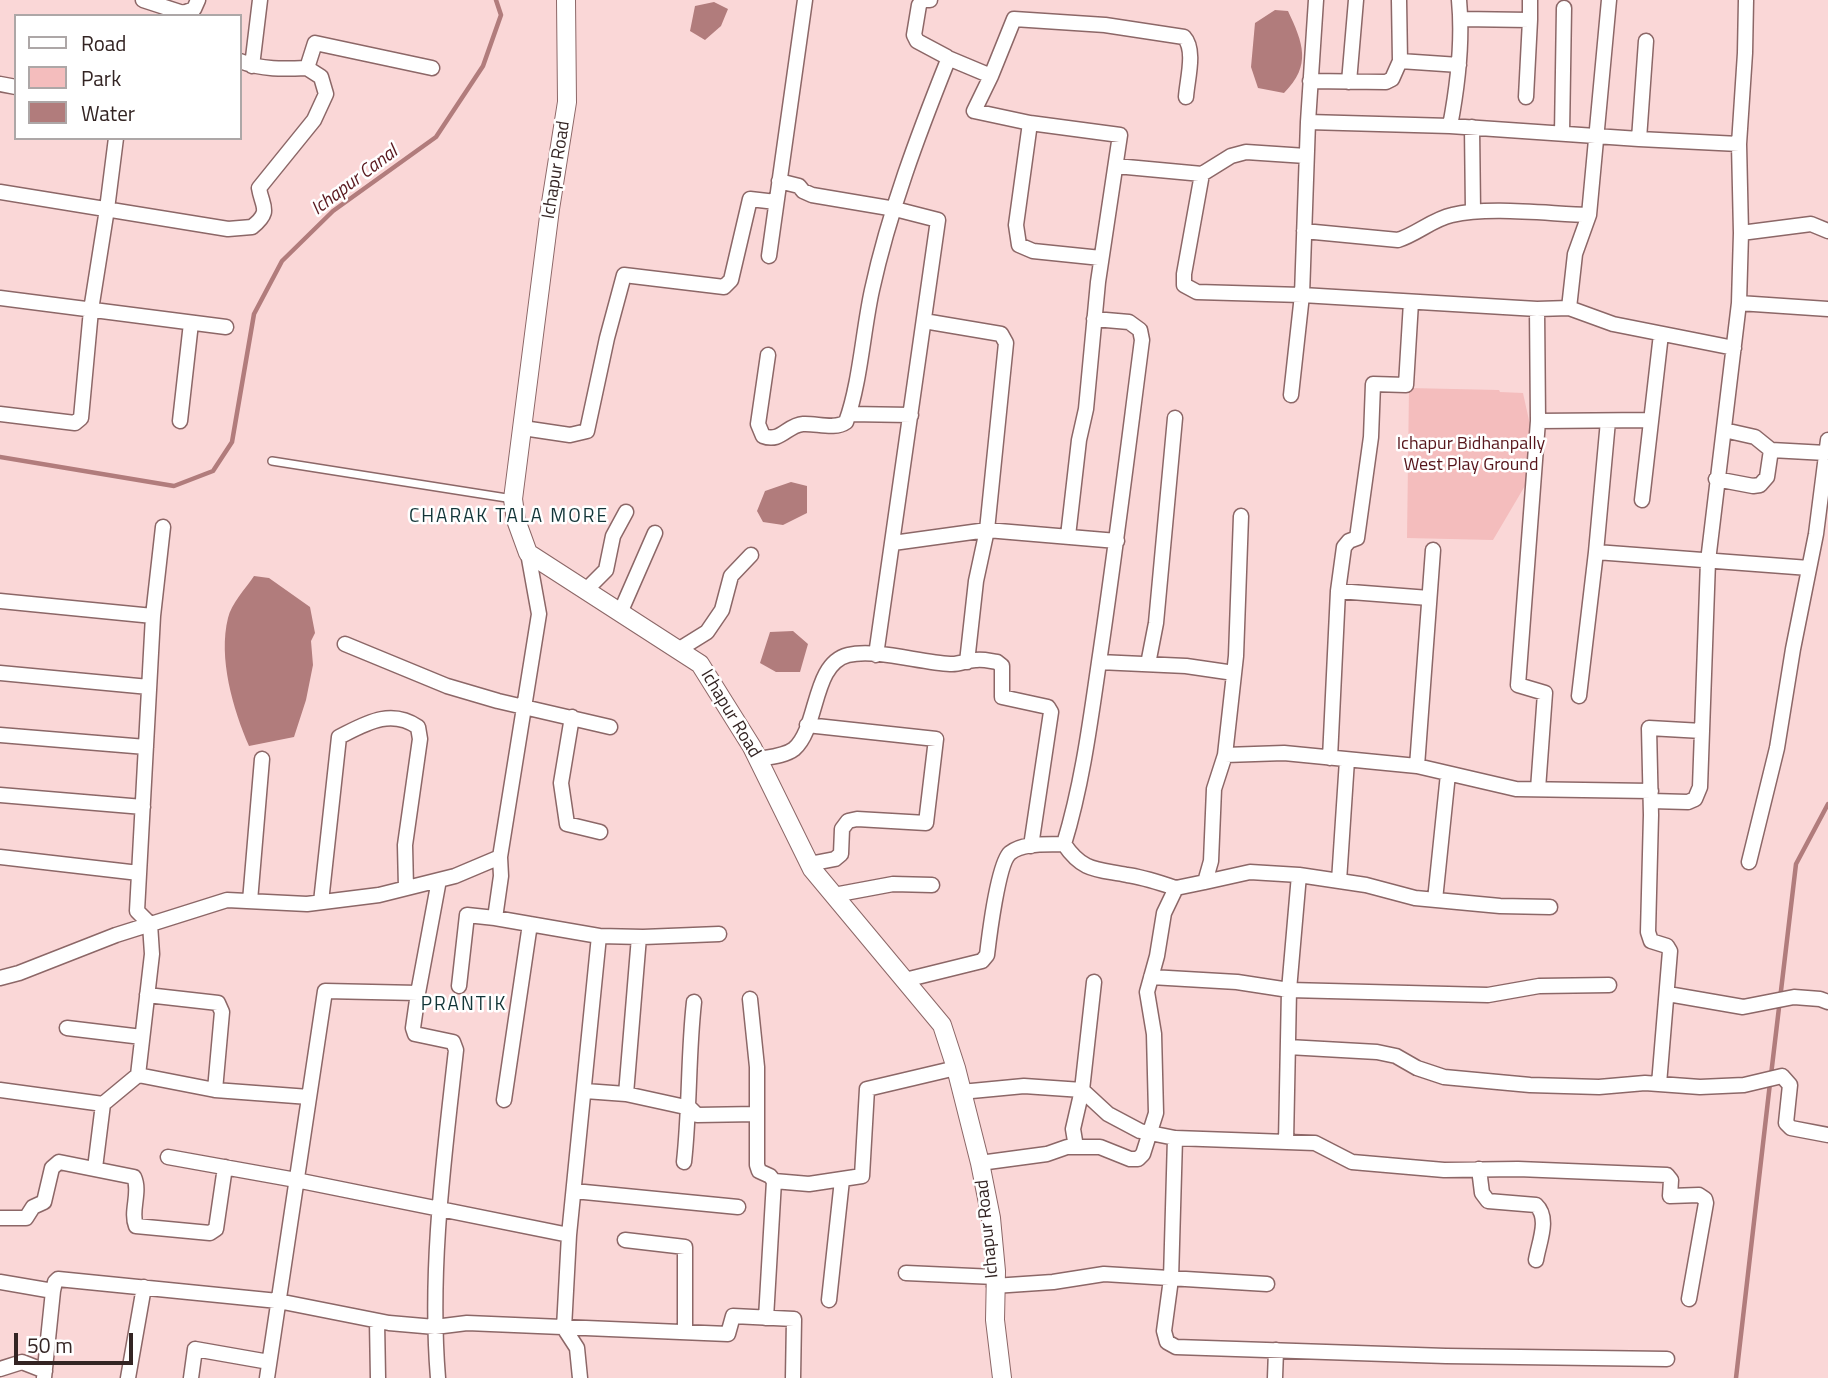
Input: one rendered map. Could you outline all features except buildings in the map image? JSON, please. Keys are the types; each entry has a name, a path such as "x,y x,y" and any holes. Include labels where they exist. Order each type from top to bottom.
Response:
{"street":[{"path":"143,0 182,14"},
{"path":"186,14 194,9 198,0"},
{"path":"0,192 228,229 252,228 265,211 260,188 314,120 326,94 321,77 307,68 273,69 246,64 260,0"},
{"name":"Ichapur Road","path":"566,0 567,103 550,209 513,499 516,520 528,553 700,664 758,759 809,864 942,1025 980,1163 990,1218 995,1320 1002,1378"},
{"path":"769,256 805,0"},
{"path":"930,0 920,3 914,35 917,41 948,58 991,76"},
{"path":"1292,395 1302,295 1306,156 1316,0"},
{"path":"1349,82 1356,0"},
{"path":"1310,81 1390,81 1400,61 1399,0"},
{"path":"1450,125 1459,65 1460,0"},
{"path":"1526,97 1530,0"},
{"path":"1569,308 1575,254 1589,215 1609,0"},
{"path":"1225,755 1284,753 1417,766 1516,789 1651,796 1688,802 1695,799 1700,787 1708,561 1739,303 1739,144 1746,0"},
{"path":"1562,134 1564,8"},
{"path":"1069,536 1079,440 1086,409 1101,258 1121,135 1030,123 975,111 1014,19 1105,25 1184,37 1190,51 1186,97"},
{"path":"1461,19 1531,20"},
{"path":"1639,139 1646,41"},
{"path":"307,68 315,43 432,68"},
{"path":"768,355 758,424 763,436 778,437 801,423 844,425 849,414 872,289 923,121 948,58"},
{"path":"1400,61 1459,65"},
{"path":"1308,122 1450,125 1739,144"},
{"path":"1030,123 1016,225 1019,246 1033,251 1101,258"},
{"path":"1472,127 1473,211"},
{"path":"0,414 75,423 81,418 90,310 116,140"},
{"path":"1116,166 1202,174 1231,156 1246,152 1306,156"},
{"path":"1202,174 1184,285 1197,292 1302,295 1537,309 1569,308 1613,324 1734,348"},
{"path":"779,181 799,186 812,195 895,209 938,220 876,654"},
{"path":"523,428 570,435 587,431 624,275 724,287 731,280 750,199 776,202"},
{"path":"1304,231 1398,240 1411,236 1449,215 1473,211 1589,215"},
{"path":"1741,233 1811,224 1828,231"},
{"path":"0,298 226,327"},
{"path":"1330,758 1338,591 1344,547 1357,538 1371,437 1373,384 1406,385 1411,302"},
{"path":"1739,303 1828,309"},
{"path":"1537,309 1538,421 1518,685 1545,694 1538,789"},
{"path":"1064,845 1077,802 1099,662 1142,340 1140,330 1129,322 1094,319"},
{"path":"924,321 1001,334 1006,340 987,530 976,581 967,662"},
{"path":"180,421 191,323"},
{"path":"1642,500 1661,334"},
{"path":"849,414 911,415"},
{"path":"1149,664 1156,623 1175,418"},
{"path":"1538,421 1651,420"},
{"path":"1579,696 1608,421"},
{"path":"1724,430 1755,437 1771,450 1827,447 1824,498 1775,757 1749,862"},
{"path":"1716,479 1760,485 1767,477 1771,450"},
{"path":"586,590 606,570 613,536 626,512"},
{"path":"1206,882 1211,861 1214,789 1225,755 1234,673 1241,516"},
{"path":"95,1168 103,1104 138,1075 152,954 150,924 137,911 153,616 163,527"},
{"path":"893,542 987,530 1117,541"},
{"path":"620,613 655,533"},
{"path":"1417,766 1433,550"},
{"path":"1596,552 1810,568"},
{"path":"495,918 501,876 500,857 539,614 528,553"},
{"path":"678,650 707,632 722,610 731,576 751,555"},
{"path":"1338,591 1429,598"},
{"path":"0,601 153,616"},
{"path":"345,644 447,686 498,701 610,727"},
{"path":"758,759 791,751 797,746 832,663 848,655 876,654 953,665 977,660 1000,663 1002,697 1051,710 1031,846"},
{"path":"1099,662 1234,673"},
{"path":"0,673 149,687"},
{"path":"321,902 339,737 378,718 410,722 418,727 420,739 405,845 406,888"},
{"path":"572,718 561,783 567,824 600,832"},
{"path":"807,725 936,740 926,823 857,819 848,821 842,829 841,854 835,859 809,864"},
{"path":"1660,1084 1671,951 1667,946 1651,942 1648,932 1651,796 1649,728 1702,731"},
{"path":"0,735 146,747"},
{"path":"250,901 262,759"},
{"path":"1339,881 1347,760"},
{"path":"1435,900 1448,774"},
{"path":"0,795 143,807"},
{"path":"905,980 978,963 985,958 1004,862 1011,852 1031,846 1064,845"},
{"path":"1064,845 1074,859 1092,870 1129,875 1176,888 1250,872 1299,874 1366,885 1415,898 1500,906 1550,907"},
{"path":"0,857 139,873"},
{"path":"0,978 116,935 227,900 307,904 379,895 455,876 500,857"},
{"path":"1286,1142 1289,990 1299,874"},
{"path":"438,1378 435,1327 439,1208 456,1049 453,1042 415,1034 413,1028 439,880"},
{"path":"834,895 893,884 932,885"},
{"path":"980,1163 1047,1154 1067,1147 1100,1147 1130,1159 1143,1154 1156,1113 1154,1034 1147,992 1164,913 1176,888"},
{"path":"459,986 467,915 599,936 719,934"},
{"path":"504,1101 530,924"},
{"path":"580,1378 577,1348 564,1328 569,1235 599,936"},
{"path":"626,1094 639,937"},
{"path":"1151,977 1237,982 1289,990 1488,995 1539,986 1609,985"},
{"path":"1076,1147 1073,1129 1082,1090 1094,982"},
{"path":"267,1378 325,991 418,993"},
{"path":"1668,994 1744,1007 1794,997 1828,1002"},
{"path":"147,995 218,1003 222,1012 215,1090"},
{"path":"750,999 757,1067 758,1168 774,1181 766,1318"},
{"path":"684,1162 690,1108 689,1049 694,1002"},
{"path":"67,1028 142,1037"},
{"path":"1288,1047 1387,1054 1404,1059 1417,1069 1430,1074 1464,1080 1599,1087 1660,1084 1700,1087 1744,1085 1782,1076 1790,1085 1786,1123 1791,1128 1828,1135"},
{"path":"774,1181 809,1184 862,1177 867,1089 956,1068"},
{"path":"138,1075 215,1090 309,1097"},
{"path":"961,1092 1024,1086 1082,1090 1108,1114 1150,1133 1175,1138 1315,1143 1352,1163 1444,1170 1667,1175 1671,1180 1670,1196 1703,1196 1706,1203 1689,1299"},
{"path":"0,1090 103,1104"},
{"path":"585,1091 626,1094 690,1108 697,1115 757,1114"},
{"path":"1175,1138 1171,1279 1164,1331 1167,1342 1175,1348 1667,1359"},
{"path":"168,1157 569,1235"},
{"path":"0,1218 26,1218 33,1207 44,1202 52,1168 57,1163 134,1177 137,1186 134,1221 136,1226 210,1233 216,1229 225,1167"},
{"path":"1479,1169 1482,1193 1488,1201 1536,1205 1542,1211 1544,1220 1536,1260"},
{"path":"829,1300 842,1180"},
{"path":"574,1191 738,1207"},
{"path":"625,1240 685,1247 685,1332"},
{"path":"906,1273 995,1281 1053,1282 1104,1274 1267,1284"},
{"path":"0,1370 22,1362 44,1374 53,1291 58,1279 278,1301 377,1321 435,1327 467,1323 728,1334 733,1316 794,1319 793,1378"},
{"path":"0,1282 53,1291"},
{"path":"128,1378 144,1287"},
{"path":"377,1321 378,1378"},
{"path":"191,1378 195,1349 269,1362"},
{"path":"1275,1378 1276,1350"}],"lane":[{"path":"272,461 513,499"}],"green space":[{"name":"Ichapur Bidhanpally West Play Ground","path":"1409,388 1523,393 1530,425 1533,426 1529,479 1493,540 1407,538"}],"water":[{"path":"714,2 728,9 721,26 705,40 690,31 695,6"},
{"path":"1275,10 1288,11 1301,44 1302,63 1299,73 1284,93 1258,88 1251,67 1255,23"},
{"path":"791,482 807,486 807,513 783,525 763,522 757,511 765,491"},
{"path":"254,576 269,578 310,607 315,633 311,641 313,665 306,700 294,737 249,746 229,683 225,633 235,602"},
{"path":"793,631 808,644 800,672 776,672 760,663 770,632"}],"waterway":[{"name":"Ichapur Canal","path":"0,457 174,486 213,471 232,442 254,314 282,261 333,211 436,137 483,66 501,15 496,0"},
{"path":"1771,1075 1796,864 1828,804"},
{"path":"1736,1378 1770,1083"}],"district":[{"name":"CHARAK TALA MORE","path":"509,517"},
{"name":"PRANTIK","path":"464,1005"}]}
